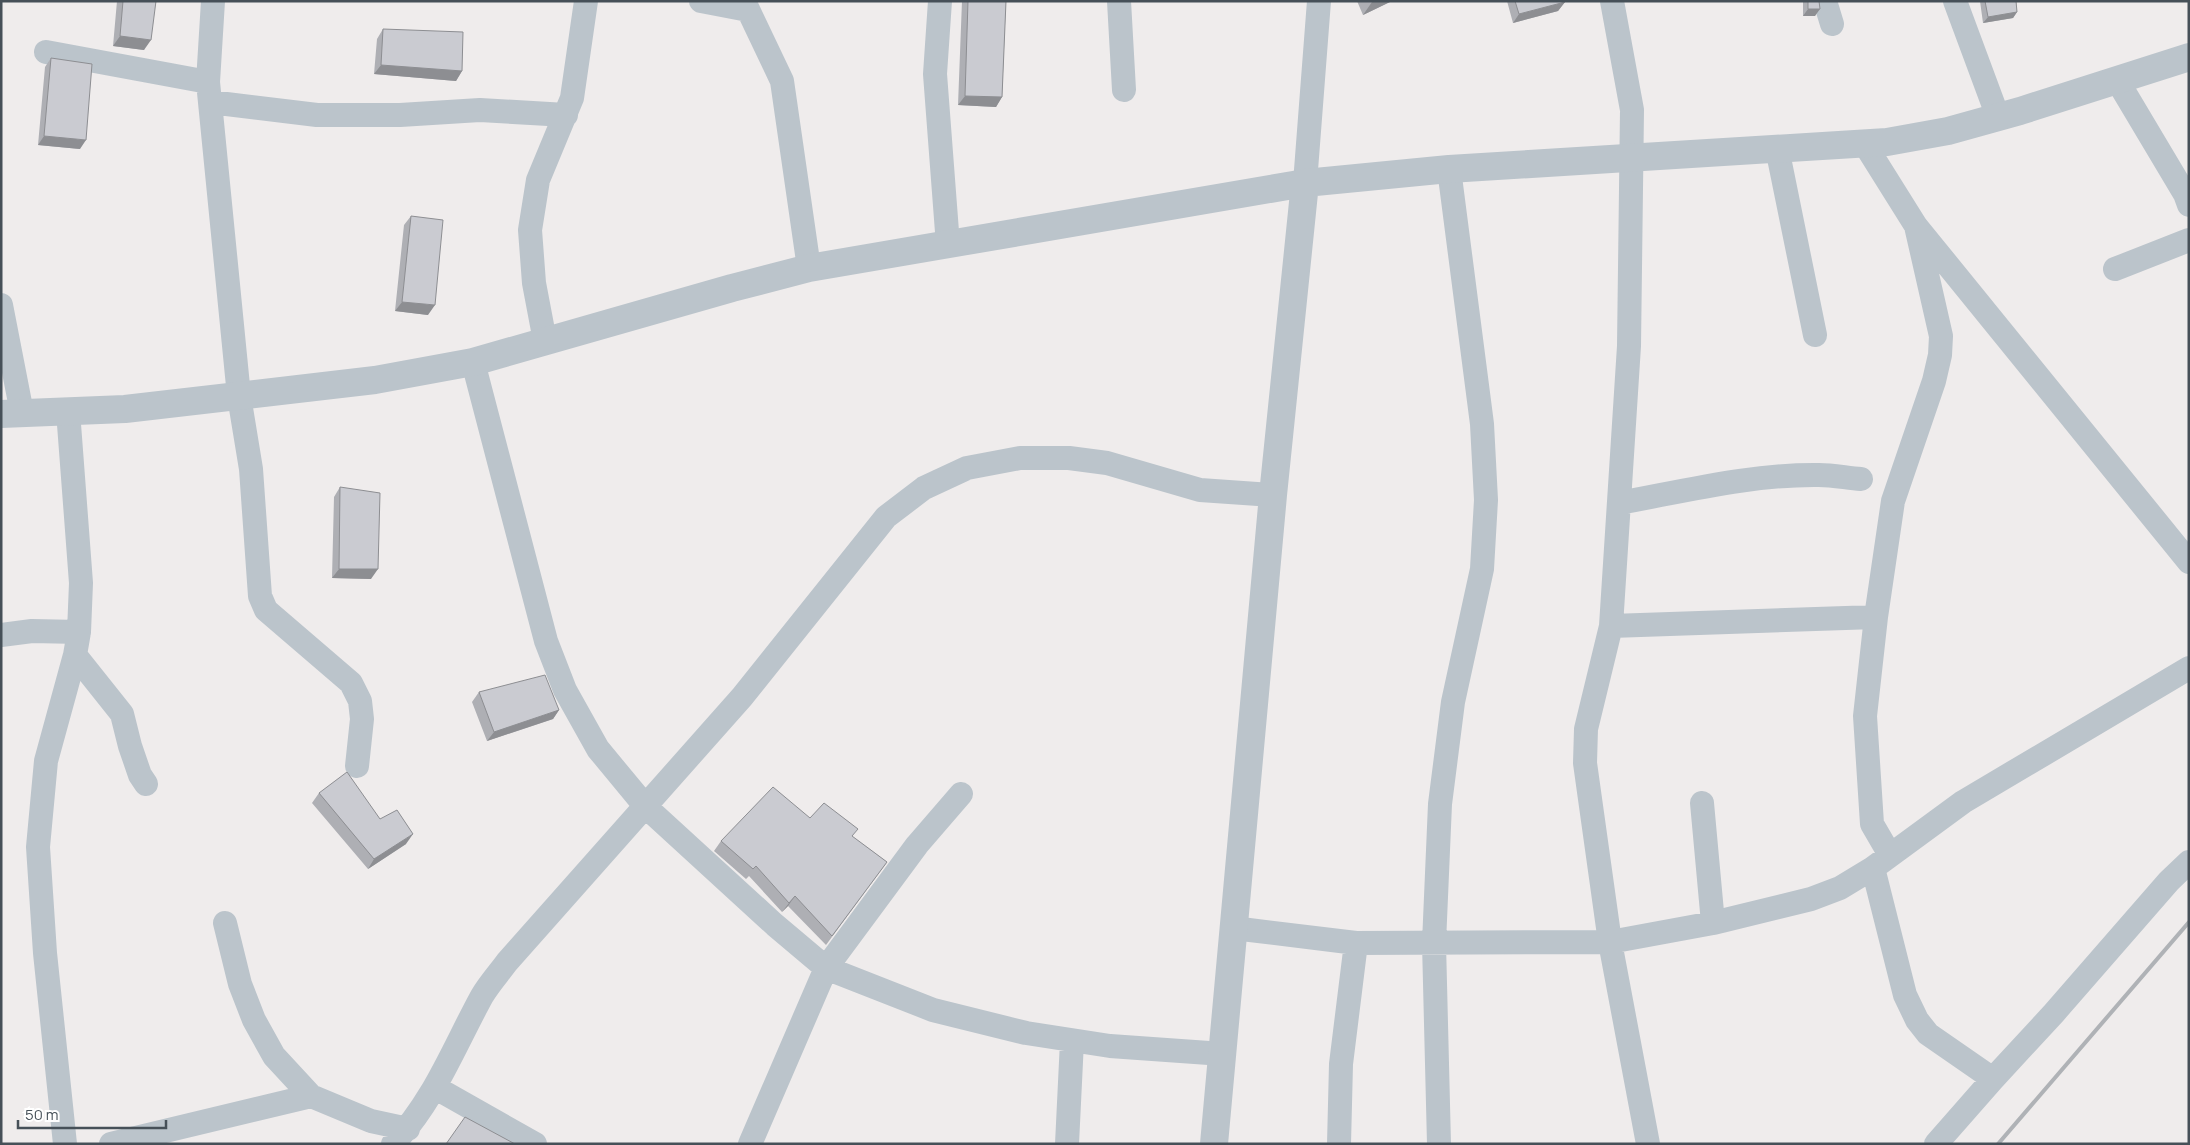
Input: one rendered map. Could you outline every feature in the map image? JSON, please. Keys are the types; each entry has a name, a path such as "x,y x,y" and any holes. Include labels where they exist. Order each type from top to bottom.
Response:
{"street":[{"path":"212,1 209,92 239,396 251,469 260,596 266,610 351,683 360,701 362,719 357,766"},
{"path":"546,341 534,283 530,230 538,180 572,98 586,1"},
{"path":"700,1 746,6 782,81 808,268"},
{"path":"940,1 935,74 948,245"},
{"path":"1119,1 1124,90"},
{"path":"1214,1144 1273,495 1305,183 1319,1"},
{"path":"1612,1 1632,110 1629,346 1612,626 1586,730 1585,763 1610,942 1648,1144"},
{"path":"1825,1 1832,24"},
{"path":"1955,1 1998,117"},
{"path":"46,52 209,92 317,115 400,115 480,110 566,115"},
{"path":"1,305 12,414 125,409 375,380 473,362 808,268 1305,183 1449,169 1632,156 1887,142 1948,131 1998,117 2189,57"},
{"path":"2117,80 2189,205"},
{"path":"1864,143 1916,226 2189,562"},
{"path":"1777,148 1815,335"},
{"path":"1439,1144 1434,943 1440,804 1453,702 1482,568 1486,500 1482,424 1449,169"},
{"path":"1916,226 1941,336 1940,355 1934,381 1893,501 1876,617 1865,716 1872,824 1881,862 1904,995 1917,1020 1928,1034 1992,1079"},
{"path":"2115,269 2189,240"},
{"path":"473,362 546,641 565,690 598,749 646,808 775,926 826,968 933,1010 1026,1033 1110,1046 1223,1054"},
{"path":"66,1144 45,953 38,847 46,761 75,655 79,632 81,583 68,411"},
{"path":"225,923 240,984 254,1020 274,1056 311,1096 371,1121 400,1136 436,1088 483,994 507,962 646,808 742,697 886,516 924,488 967,468 1020,458 1069,458 1107,462 1200,490 1273,495"},
{"path":"1619,502 1783,477 1820,474 1861,480"},
{"path":"1612,626 1876,617"},
{"path":"1,634 32,631 79,632"},
{"path":"75,655 122,714 130,746 140,775 146,784"},
{"path":"1233,928 1356,943 1610,942 1713,923 1811,900 1840,888 1881,862 1963,802 2189,668"},
{"path":"750,1144 826,968 917,845 961,794"},
{"path":"1702,803 1713,923"},
{"path":"1936,1144 2169,881 2189,862"},
{"path":"1339,1144 1341,1064 1356,943"},
{"path":"1067,1144 1072,1041"},
{"path":"436,1088 535,1144"},
{"path":"111,1144 311,1096"}],"building":[{"path":"123,1 156,1 151,40 120,36"},
{"path":"968,1 1006,1 1002,97 965,96"},
{"path":"1515,1 1564,1 1565,2 1519,14"},
{"path":"1808,1 1819,1 1820,9 1808,9"},
{"path":"1985,1 2016,1 2017,12 1988,17"},
{"path":"383,29 463,32 462,71 381,65"},
{"path":"51,58 92,64 86,140 44,136"},
{"path":"411,216 443,220 435,305 402,302"},
{"path":"340,487 380,493 378,569 339,569"},
{"path":"545,675 559,710 494,732 479,692"},
{"path":"347,772 380,819 397,810 413,834 374,859 319,793"},
{"path":"773,787 810,818 824,803 858,829 852,836 887,862 832,936 795,896 789,903 756,866 753,869 721,841"},
{"path":"465,1117 515,1144 446,1144"}],"railway":[{"path":"1998,1144 2189,922"}]}
